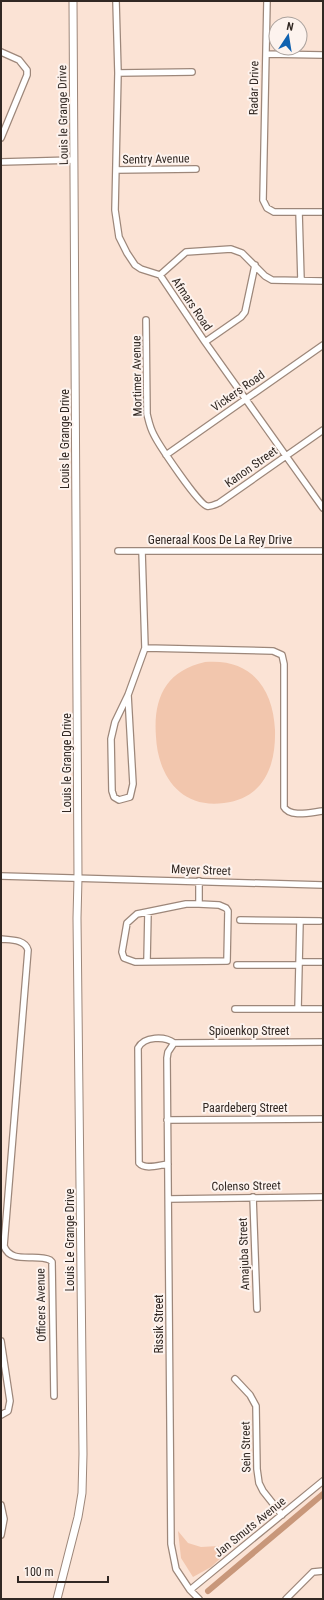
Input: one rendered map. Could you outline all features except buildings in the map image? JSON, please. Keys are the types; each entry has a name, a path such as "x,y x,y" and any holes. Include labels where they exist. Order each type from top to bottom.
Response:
{"main road":[{"name":"Louis le Grange Drive","path":"73,1 78,878"},
{"name":"Louis Le Grange Drive","path":"57,1599 78,1517 82,1493 83,1454 77,918 78,878"}],"street":[{"name":"Afmars Road","path":"116,1 118,73 116,221 119,237 135,264 141,269 160,275 205,342 323,508"},
{"name":"Radar Drive","path":"267,1 263,200 267,208 274,212 299,212"},
{"path":"1,52 20,60 27,70 27,75 1,138"},
{"path":"266,54 323,55"},
{"path":"118,73 192,72"},
{"path":"1,162 74,160"},
{"name":"Sentry Avenue","path":"116,170 196,169"},
{"path":"300,280 299,212 323,212"},
{"path":"160,275 180,255 192,250 237,250 255,265 265,276 272,280 323,280"},
{"path":"205,342 241,317 245,312 255,265"},
{"name":"Mortimer Avenue","path":"146,320 148,414 151,429 166,455 192,491"},
{"name":"Vickers Road","path":"166,455 323,345"},
{"name":"Kanon Street","path":"192,491 205,506 216,504 323,430"},
{"name":"Generaal Koos De La Rey Drive","path":"118,551 323,551"},
{"path":"128,695 133,784 130,797 119,800 114,797 112,791 111,739 115,722 128,695 145,648 142,551"},
{"path":"145,648 273,651 282,655 284,664 284,807 288,812 294,813 323,811"},
{"name":"Meyer Street","path":"1,876 323,885"},
{"path":"198,881 199,904"},
{"path":"186,904 199,904 219,905 226,908 228,911 227,961 147,961 127,960 124,958 122,952 127,923 137,914 186,904"},
{"path":"147,961 148,912"},
{"path":"240,920 320,922"},
{"path":"298,1009 300,921"},
{"name":"Officers Avenue","path":"1,939 20,942 27,946 28,950 4,1246 13,1256 45,1258 52,1262 54,1396"},
{"path":"237,965 323,962"},
{"path":"235,1009 323,1009"},
{"name":"Spioenkop Street","path":"168,1164 143,1167 138,1163 138,1048 142,1042 148,1039 166,1039 174,1043 323,1042"},
{"name":"Rissik Street","path":"174,1043 168,1052 167,1120 169,1199 171,1544 176,1569 190,1590 199,1599"},
{"name":"Paardeberg Street","path":"167,1120 323,1120"},
{"name":"Amajuba Street","path":"253,1197 257,1309"},
{"name":"Colenso Street","path":"169,1199 323,1197"},
{"path":"1,1341 10,1401 8,1411 1,1415"},
{"name":"Sein Street","path":"236,1379 250,1395 256,1406 257,1469 259,1483 263,1491 282,1515"},
{"name":"Jan Smuts Avenue","path":"190,1590 323,1481"},
{"path":"1,1505 4,1518 1,1535"},
{"path":"286,1599 313,1572 323,1571"}],"shaded area":[{"path":"205,662 221,662 235,665 247,671 264,689 270,701 273,715 275,743 270,768 265,778 249,795 238,800 224,803 195,801 184,795 174,786 161,764 156,737 157,711 164,689 180,672 191,666"},
{"path":"178,1531 188,1543 201,1547 235,1545 211,1567 193,1577 181,1558"}],"waterway":[{"path":"208,1591 323,1494"}]}
